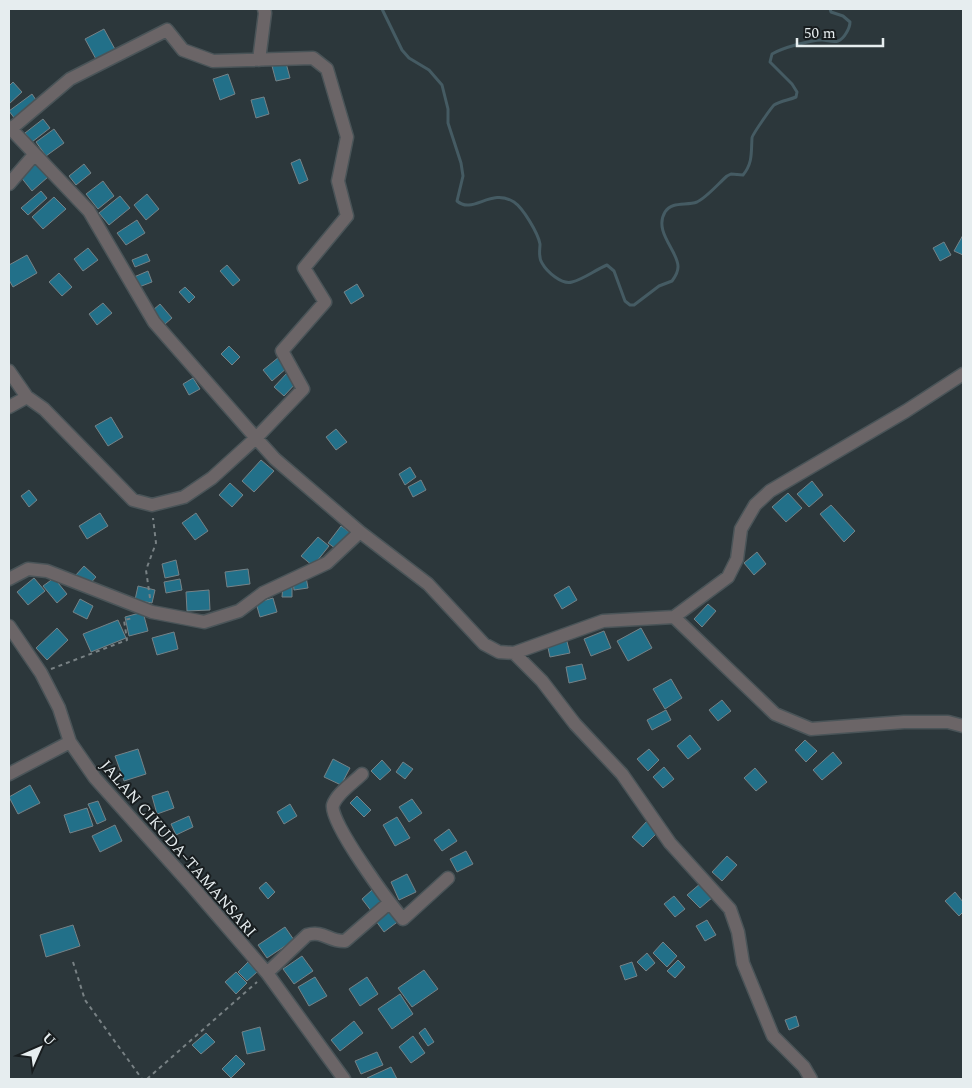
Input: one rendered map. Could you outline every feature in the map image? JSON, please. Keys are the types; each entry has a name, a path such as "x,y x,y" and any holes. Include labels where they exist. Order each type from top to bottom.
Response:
{"street":[{"path":"259,60 264,9"},
{"path":"9,371 27,397 44,409 133,500 152,505 184,497 212,478 256,438 303,389 282,352 325,302 304,268 347,216 338,181 347,137 327,69 313,58 213,61 183,50 167,30 70,79 10,128 89,211 154,322 256,438 275,459 360,532 428,584 484,644 499,652 514,653 603,621 674,616 728,577 737,559 741,529 755,505 770,491 906,411 963,374"},
{"path":"9,184 34,155"},
{"path":"9,407 27,397"},
{"path":"9,579 28,569 46,571 152,612 204,622 239,611 263,593 327,563 360,532"},
{"path":"674,616 775,714 812,729 904,722 948,722 963,726"},
{"name":"JALAN CIKUDA–TAMANSARI","path":"9,626 41,673 58,708 70,742 95,778 191,884 267,973 344,1079"},
{"path":"514,653 542,681 575,724 622,774 670,843 730,909 738,932 743,963 773,1036 804,1067 811,1079"},
{"path":"9,774 70,742"},
{"path":"362,774 340,795 333,804 332,809 348,842 389,903 403,920 448,878"},
{"path":"267,973 308,935 316,932 339,942 345,941 389,903"}],"path":[{"path":"73,962 85,1000 142,1079"},
{"path":"146,1079 267,973"}],"building":[{"path":"104,29 116,51 97,61 85,39"},
{"path":"286,63 290,78 276,81 272,66"},
{"path":"228,74 235,94 220,100 213,79"},
{"path":"13,82 22,92 9,104 9,86"},
{"path":"32,94 38,103 15,119 9,111"},
{"path":"264,97 269,114 256,118 251,100"},
{"path":"43,119 50,128 32,142 25,133"},
{"path":"54,129 64,143 46,156 36,142"},
{"path":"300,159 308,180 299,184 291,163"},
{"path":"36,163 48,177 32,191 20,176"},
{"path":"84,164 91,173 76,185 69,176"},
{"path":"103,181 114,196 98,209 86,194"},
{"path":"41,191 47,198 28,215 21,208"},
{"path":"147,194 159,209 146,220 134,205"},
{"path":"120,196 130,208 109,225 99,213"},
{"path":"54,197 66,209 43,229 32,217"},
{"path":"137,220 145,233 126,245 117,233"},
{"path":"963,235 963,255 954,251"},
{"path":"944,242 951,255 940,261 933,248"},
{"path":"88,248 98,260 83,271 74,259"},
{"path":"147,254 150,261 135,267 132,260"},
{"path":"27,255 37,273 13,287 9,280 9,265"},
{"path":"227,265 240,280 233,286 220,271"},
{"path":"148,271 152,282 139,287 134,277"},
{"path":"59,273 72,287 62,296 49,282"},
{"path":"357,284 364,296 351,304 344,292"},
{"path":"185,287 195,297 189,303 179,292"},
{"path":"103,303 112,313 97,325 89,314"},
{"path":"160,304 172,318 165,324 153,310"},
{"path":"229,346 240,357 232,365 221,354"},
{"path":"279,357 288,367 272,381 263,370"},
{"path":"287,373 297,382 284,396 274,387"},
{"path":"193,378 200,389 189,395 183,384"},
{"path":"111,417 123,437 108,446 95,426"},
{"path":"336,429 347,442 336,450 326,437"},
{"path":"261,460 274,471 254,492 242,481"},
{"path":"410,467 416,477 405,485 399,474"},
{"path":"421,480 426,490 413,497 408,487"},
{"path":"812,481 823,495 809,507 797,494"},
{"path":"230,483 243,495 232,507 219,495"},
{"path":"29,490 37,500 29,507 21,496"},
{"path":"788,493 802,508 786,522 772,507"},
{"path":"831,505 855,531 844,542 820,514"},
{"path":"100,513 108,526 87,539 79,526"},
{"path":"196,513 208,531 195,540 182,523"},
{"path":"341,526 352,534 339,551 328,543"},
{"path":"318,537 329,546 313,566 301,556"},
{"path":"757,552 766,564 754,575 744,563"},
{"path":"176,560 179,575 165,578 162,564"},
{"path":"84,566 96,577 87,587 75,576"},
{"path":"248,569 250,584 227,587 225,572"},
{"path":"306,577 308,588 294,590 293,579"},
{"path":"34,578 45,591 28,605 17,592"},
{"path":"54,578 67,594 57,603 43,586"},
{"path":"180,579 182,590 166,593 164,582"},
{"path":"283,585 292,586 292,597 282,597"},
{"path":"138,586 155,590 152,603 135,600"},
{"path":"569,586 577,600 562,609 554,595"},
{"path":"209,590 210,610 187,611 186,592"},
{"path":"273,598 277,612 260,617 256,603"},
{"path":"80,599 93,606 87,619 73,612"},
{"path":"708,604 716,611 702,627 694,619"},
{"path":"143,612 148,631 129,636 125,617"},
{"path":"118,620 126,638 91,652 83,634"},
{"path":"57,628 68,640 47,660 36,648"},
{"path":"641,628 652,648 628,661 617,641"},
{"path":"604,631 611,648 591,656 584,639"},
{"path":"174,632 178,649 157,655 152,638"},
{"path":"566,638 570,653 550,657 547,643"},
{"path":"582,664 586,679 569,683 566,667"},
{"path":"671,679 682,698 665,709 653,689"},
{"path":"722,700 731,711 718,721 709,710"},
{"path":"666,710 671,720 652,730 647,720"},
{"path":"690,735 701,749 688,759 677,746"},
{"path":"805,740 817,751 806,762 795,750"},
{"path":"138,749 146,774 124,781 115,756"},
{"path":"649,749 659,760 648,771 637,759"},
{"path":"833,752 842,763 822,780 813,770"},
{"path":"333,759 350,768 341,785 324,777"},
{"path":"382,760 391,770 380,780 371,771"},
{"path":"403,762 413,769 405,779 396,772"},
{"path":"664,767 674,779 663,788 653,777"},
{"path":"755,768 767,782 756,791 744,778"},
{"path":"30,785 40,803 18,814 9,797"},
{"path":"168,791 174,808 157,814 152,796"},
{"path":"357,796 371,810 364,817 350,803"},
{"path":"412,799 422,813 409,822 399,807"},
{"path":"98,801 106,820 97,824 88,804"},
{"path":"290,804 297,816 284,824 277,812"},
{"path":"87,808 93,826 70,833 64,815"},
{"path":"189,816 193,827 176,835 171,824"},
{"path":"397,817 410,838 395,846 383,825"},
{"path":"648,820 659,831 643,847 632,837"},
{"path":"115,825 122,841 100,852 92,836"},
{"path":"449,829 457,841 442,851 434,840"},
{"path":"466,851 473,864 457,872 450,859"},
{"path":"727,856 737,865 722,881 712,872"},
{"path":"407,874 416,892 399,900 391,882"},
{"path":"266,882 275,892 268,899 259,888"},
{"path":"701,883 713,897 700,908 687,895"},
{"path":"372,890 383,903 372,912 362,899"},
{"path":"955,892 963,902 963,912 959,916 945,901"},
{"path":"674,896 685,909 675,917 664,904"},
{"path":"393,909 400,920 384,932 376,921"},
{"path":"707,920 716,935 705,941 696,926"},
{"path":"73,925 80,946 46,957 40,935"},
{"path":"285,927 294,940 267,958 258,945"},
{"path":"663,942 677,956 667,967 653,953"},
{"path":"647,953 655,963 646,971 637,962"},
{"path":"302,956 313,971 294,984 283,969"},
{"path":"678,960 685,967 675,978 667,971"},
{"path":"248,962 257,972 247,981 238,972"},
{"path":"632,962 637,976 625,980 620,966"},
{"path":"424,970 438,989 412,1007 398,988"},
{"path":"236,972 247,983 236,994 225,982"},
{"path":"315,977 327,996 309,1006 298,987"},
{"path":"367,977 378,994 360,1006 349,989"},
{"path":"400,994 413,1014 392,1029 378,1009"},
{"path":"796,1016 799,1026 789,1030 785,1020"},
{"path":"354,1021 363,1033 340,1051 331,1040"},
{"path":"260,1027 265,1050 247,1054 242,1032"},
{"path":"425,1028 434,1042 428,1046 419,1033"},
{"path":"206,1033 215,1042 201,1054 192,1045"},
{"path":"413,1036 425,1053 411,1063 399,1047"},
{"path":"377,1052 383,1065 361,1074 355,1061"},
{"path":"236,1055 245,1064 231,1078 222,1069"},
{"path":"391,1067 397,1079 367,1078"}],"waterway":[{"path":"382,9 402,50 409,58 429,70 442,85 448,109 448,123 461,163 463,176 457,201 469,205 498,197 514,202 526,215 533,227 539,239 541,261 551,274 564,282 572,282 607,265 614,271 625,301 630,305 634,305 659,286 672,281 677,273 677,261 662,227 662,219 665,212 671,206 701,200 731,174 743,175 750,162 752,138 755,132 774,105 796,97 797,92 792,84 770,62 772,54 811,41 836,42 844,36 850,22 843,16 831,12 830,9"}]}
